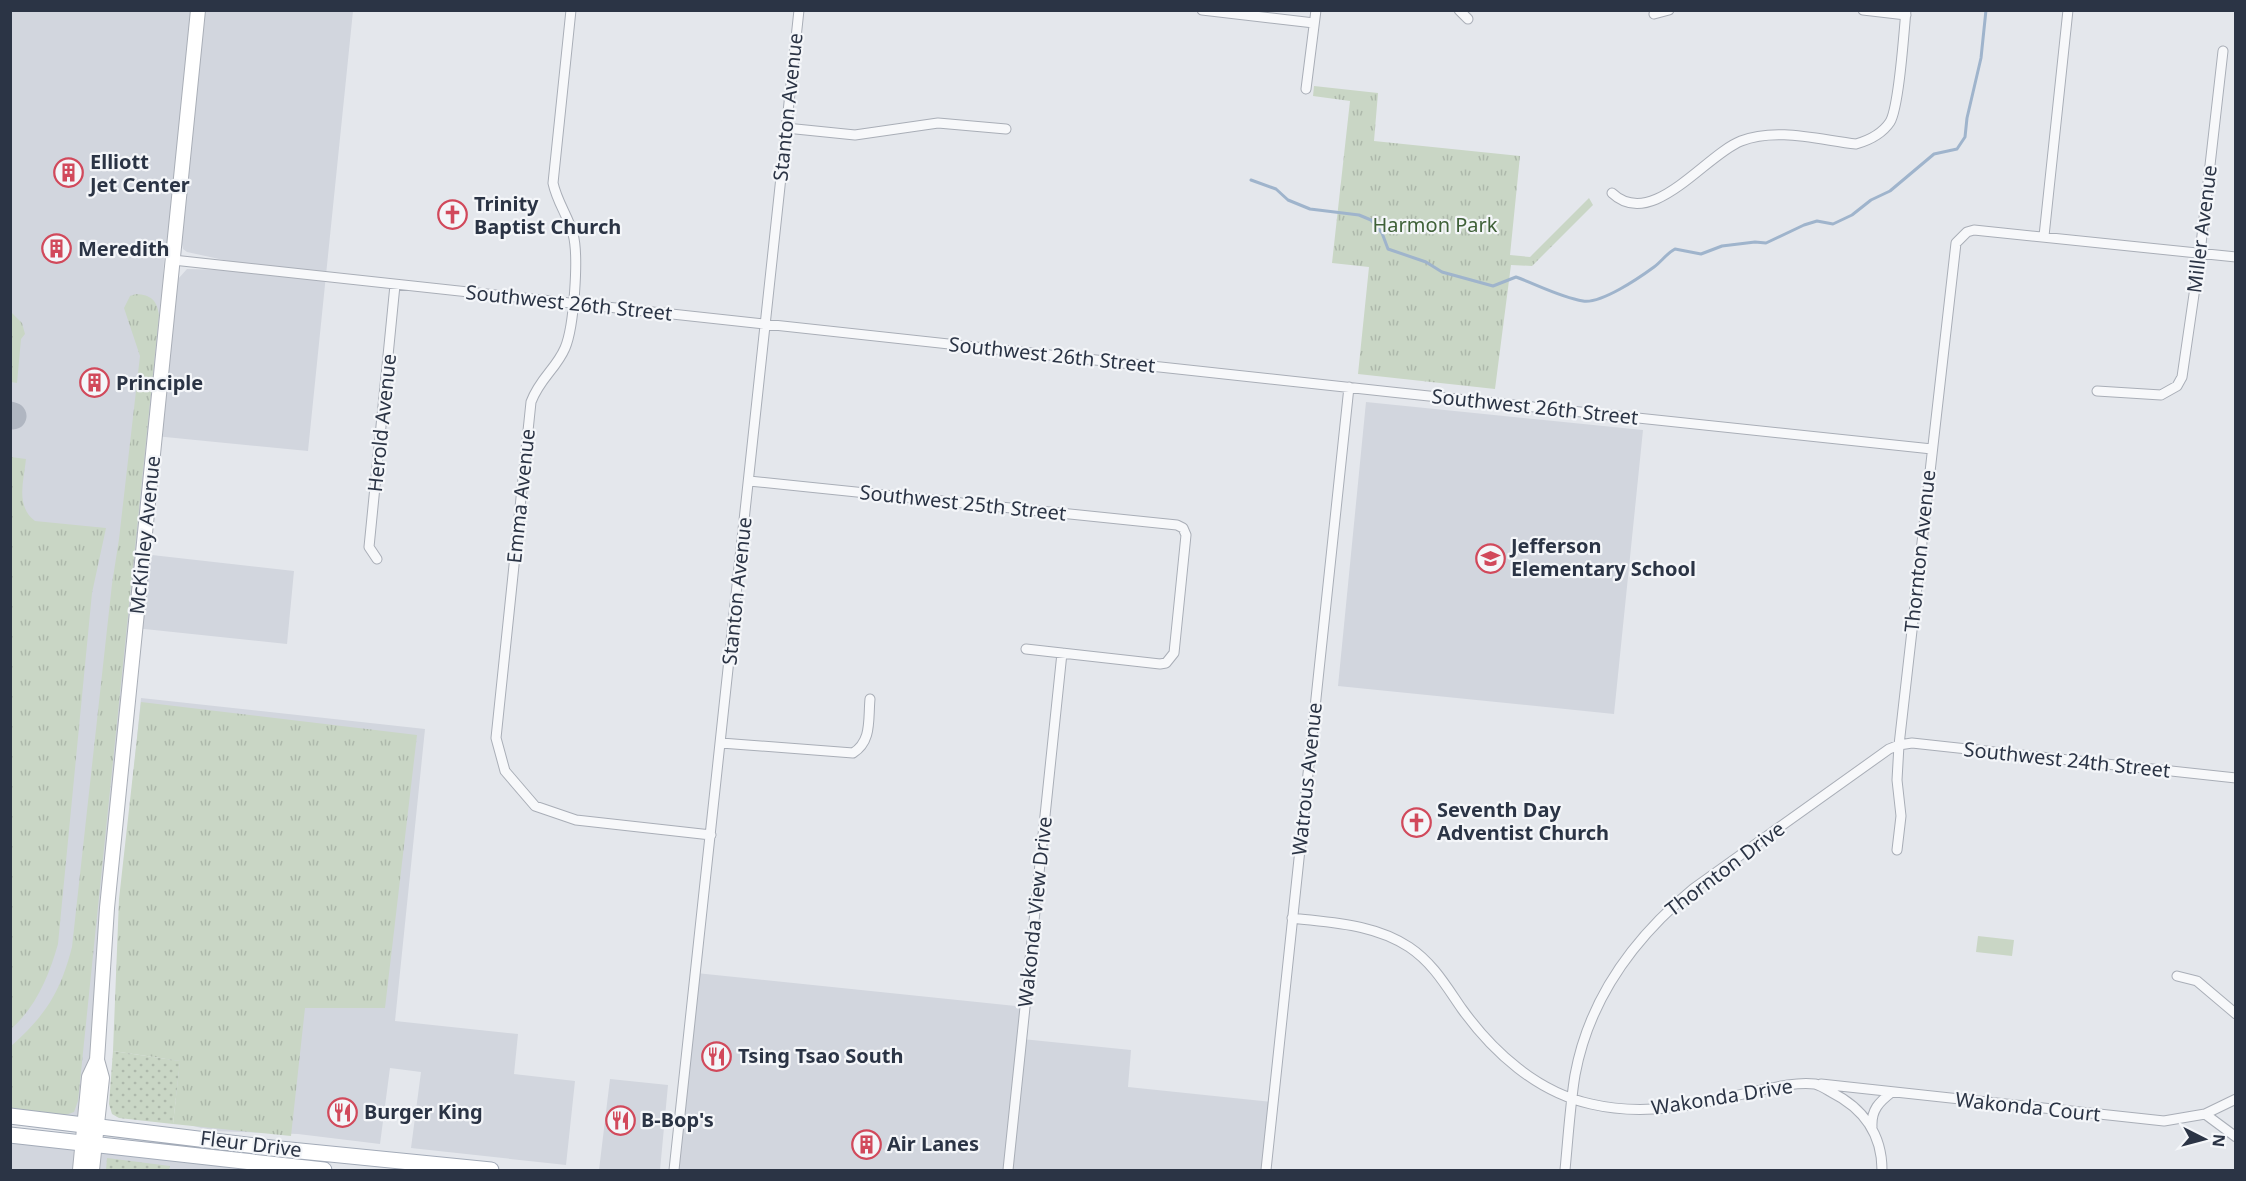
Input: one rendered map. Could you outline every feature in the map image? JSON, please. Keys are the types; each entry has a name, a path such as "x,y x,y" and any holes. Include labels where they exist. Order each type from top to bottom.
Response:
{"main road":[{"name":"McKinley Avenue","path":"80,1170 102,1078 97,1060 107,908 198,10"},
{"name":"Fleur Drive","path":"10,1116 280,1149 491,1170"},
{"name":"Fleur Drive","path":"10,1135 324,1170"},
{"name":"McKinley Avenue","path":"88,1144 92,1170"}],"street":[{"name":"Emma Avenue","path":"571,10 553,183 555,196 568,222 574,241 573,303 570,328 564,349 538,385 530,410 496,738 505,771 536,806 576,820 711,835"},
{"name":"Stanton Avenue","path":"674,1170 799,10"},
{"path":"1202,10 1314,23"},
{"path":"1306,89 1316,10"},
{"path":"1459,10 1468,19"},
{"path":"1654,14 1669,10"},
{"path":"1612,193 1620,201 1639,203 1656,200 1671,192 1725,149 1760,136 1779,135 1856,144 1867,141 1880,133 1890,122 1894,113 1906,13 1863,10"},
{"path":"2068,10 2044,236 2235,257"},
{"name":"Miller Avenue","path":"2097,391 2161,395 2177,386 2184,371 2223,51"},
{"path":"786,128 855,135 938,123 1006,129"},
{"name":"Thornton Avenue","path":"1897,850 1901,816 1897,780 1899,745 1953,252 1960,237 1974,230 2044,236"},
{"name":"Southwest 26th Street","path":"173,260 1932,449"},
{"name":"Herold Avenue","path":"377,559 369,547 396,285"},
{"name":"Watrous Avenue","path":"1266,1170 1349,387"},
{"name":"Southwest 25th Street","path":"749,481 1177,525 1183,528 1186,535 1174,653 1166,663 1062,653"},
{"path":"1026,649 1062,653"},
{"name":"Wakonda View Drive","path":"1008,1170 1062,653"},
{"path":"721,743 853,753 862,748 866,740 870,699"},
{"name":"Southwest 24th Street","path":"1899,745 1912,744 2235,778"},
{"name":"Thornton Drive","path":"1565,1170 1575,1074 1583,1043 1594,1013 1620,966 1646,932 1668,909 1693,889 1889,749 1899,745"},
{"name":"Wakonda Drive","path":"1292,918 1366,928 1407,946 1420,955 1441,976 1461,1007 1494,1047 1535,1080 1572,1098 1591,1104 1648,1109 1678,1107 1767,1089 1816,1084 1849,1102 1862,1113 1873,1129 1881,1151 1882,1170"},
{"path":"2176,976 2197,981 2235,1014"},
{"name":"Wakonda Court","path":"1816,1084 2164,1121 2205,1114 2235,1099"},
{"path":"1873,1129 1872,1117 1875,1108 1892,1092"},
{"path":"2205,1114 2235,1137"}],"shaded area":[{"path":"11,11 353,11 308,451 155,436 143,554 294,571 287,644 135,628 92,1125 11,1116","holes":["176,217 183,249 187,252 275,271 187,269 169,289 156,416 164,260"]},
{"name":"Jefferson Elementary School","path":"1366,402 1643,430 1614,714 1338,686"},
{"path":"141,698 425,729 395,1021 518,1034 514,1074 575,1081 566,1165 411,1148 421,1072 390,1068 380,1144 298,1134 212,1131 183,1123 121,899"},
{"path":"696,973 1025,1007 1022,1039 1131,1050 1128,1087 1273,1102 1266,1170 674,1170"},
{"path":"610,1079 668,1085 660,1170 599,1170"},
{"path":"11,1135 324,1170 11,1170"}],"green space":[{"name":"Harmon Park","path":"1314,86 1378,93 1374,141 1520,156 1510,255 1530,257 1589,198 1593,205 1532,266 1511,265 1495,389 1358,374 1369,267 1332,263 1350,101 1313,96"},
{"path":"136,294 152,299 159,315 78,1101 74,1112 63,1116 11,1109 10,1047 33,1024 50,1002 62,978 72,947 140,356 124,308 130,296"},
{"path":"11,312 22,323 25,334 21,339 17,383 11,382"},
{"path":"11,457 26,459 23,500 29,515 35,521 106,528 92,593 58,944 50,968 34,1001 11,1029"},
{"path":"141,702 417,735 385,1008 305,1008 291,1136 173,1124 180,1061 113,1051 119,899"},
{"path":"1978,936 2014,940 2012,956 1976,952"},
{"path":"113,1051 180,1061 173,1124 119,1118 112,1114 109,1104"},
{"path":"107,1158 170,1166 169,1170 106,1170"}],"waterway":[{"path":"1251,180 1276,189 1288,200 1310,209 1359,215 1371,220 1382,233 1388,249 1426,262 1442,272 1493,286 1516,277 1566,297 1591,301 1630,283 1675,249 1701,254 1722,246 1766,243 1817,221 1833,224 1890,191 1934,154 1957,149 1965,137 1967,118 1981,58 1986,10"}],"place":[{"name":"Elliott Jet Center","path":"69,173"},
{"name":"Trinity Baptist Church","path":"453,215"},
{"name":"Meredith","path":"57,249"},
{"name":"Principle","path":"95,383"},
{"name":"Jefferson Elementary School","path":"1490,558"},
{"name":"Seventh Day Adventist Church","path":"1416,822"},
{"name":"Tsing Tsao South","path":"717,1056"},
{"name":"Burger King","path":"343,1112"},
{"name":"B-Bop's","path":"620,1120"},
{"name":"Air Lanes","path":"866,1144"}]}
